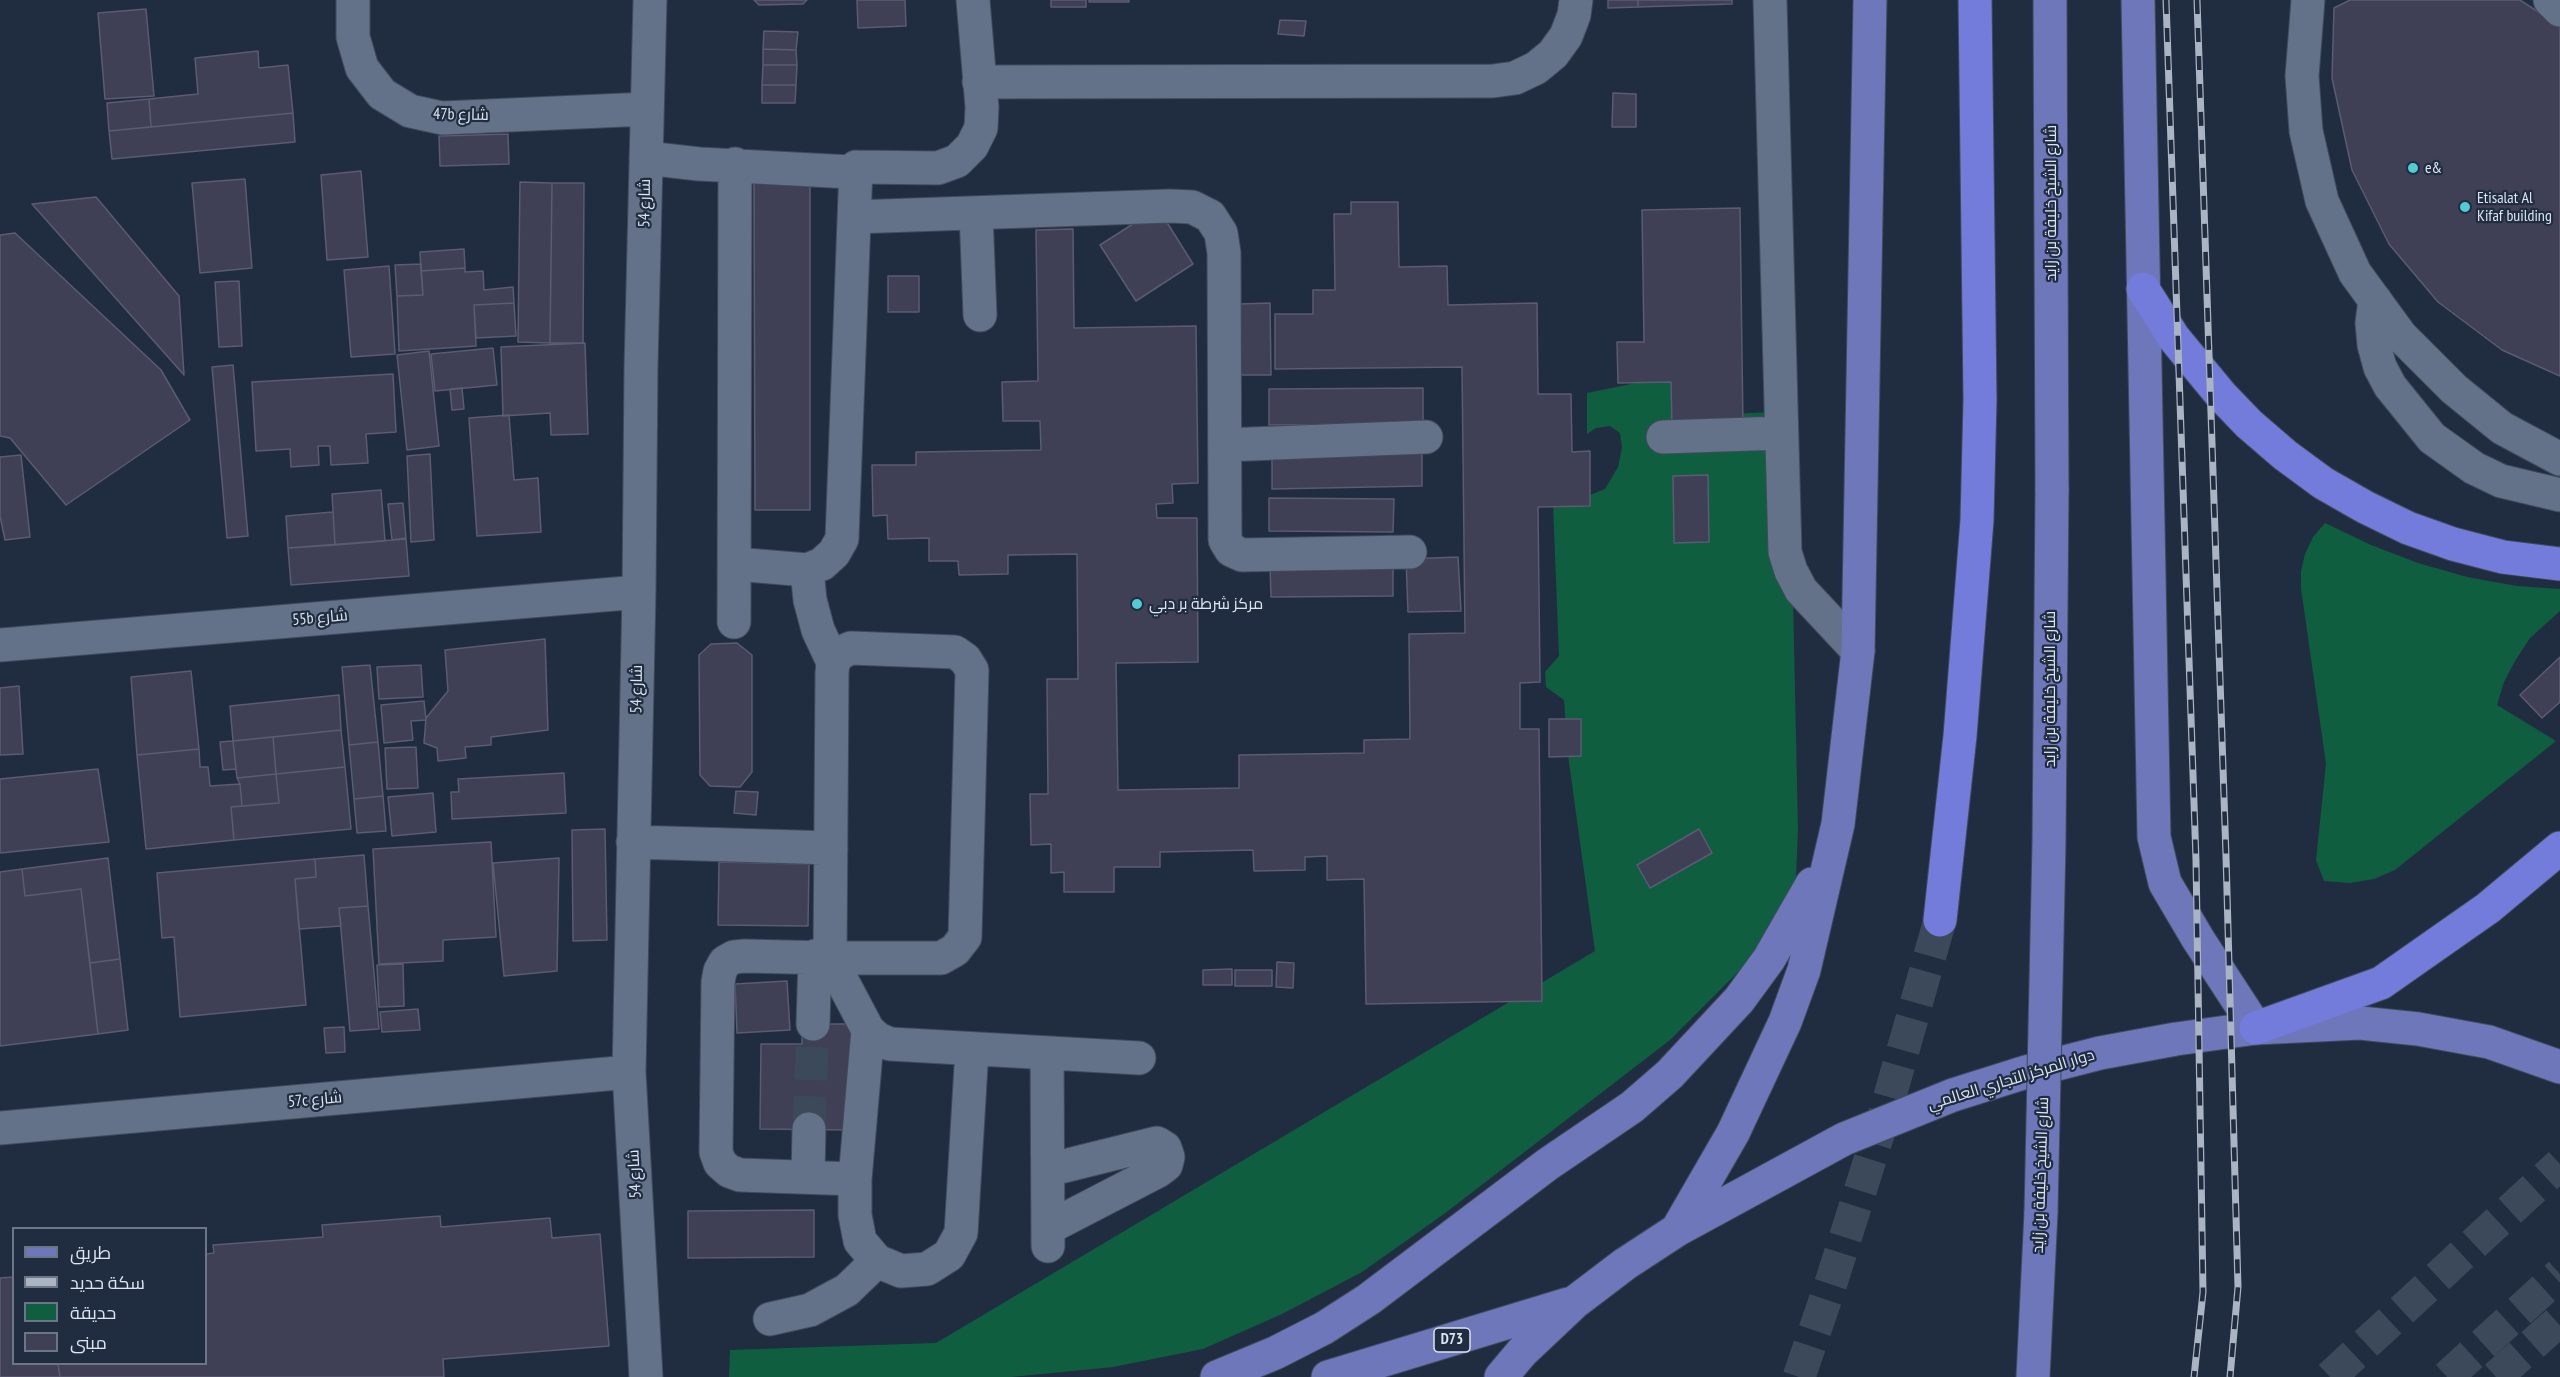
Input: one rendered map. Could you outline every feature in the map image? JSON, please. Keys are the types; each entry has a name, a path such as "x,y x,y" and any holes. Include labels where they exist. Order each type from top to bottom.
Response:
{"highway":[{"path":"1940,920 1961,725 1977,520 1980,400 1975,0"},
{"path":"2144,290 2174,338 2222,396 2285,456 2323,483 2397,522 2453,544 2503,557 2560,564"},
{"path":"2256,1028 2381,983 2488,908 2560,848"}],"main road":[{"path":"1677,1230 1733,1133 1785,1022 1804,970 1838,824 1858,651 1870,0"},
{"name":"شارع الشيخ خليفة بن زايد","path":"2032,1377 2041,1212 2049,843 2052,490 2050,0"},
{"path":"2138,0 2154,837 2165,884 2256,1028"},
{"path":"1217,1377 1295,1343 1324,1328 1369,1299 1548,1164 1632,1107 1670,1074 1726,1016 1769,959 1814,880 1838,824"},
{"name":"دوار المركز التجاري العالمي","path":"1501,1377 1522,1352 1575,1302 1625,1264 1677,1230 1844,1139 1953,1095 2026,1072 2100,1053 2256,1028 2360,1023 2418,1029 2489,1042 2560,1067"},
{"name":"D73","path":"1328,1377 1575,1302"}],"street":[{"name":"47b شارع","path":"353,0 353,37 362,68 382,94 410,111 442,117 647,109"},
{"name":"شارع 54","path":"646,1377 629,1072 650,0"},
{"path":"646,158 699,164 735,164 851,172 856,167 938,168 957,161 972,146 981,128 973,0"},
{"path":"979,82 1493,81 1515,78 1536,68 1553,54 1566,36 1574,15 1576,0"},
{"path":"1770,0 1785,552 1791,572 1801,590 1858,651"},
{"path":"2308,0 2302,76 2306,131 2322,201 2355,273 2401,336 2454,389 2502,428 2560,459"},
{"path":"2550,0 2560,10"},
{"path":"734,622 735,164"},
{"path":"735,564 807,570 822,564 834,553 842,539 856,167"},
{"path":"854,217 1170,206 1192,207 1210,216 1221,233 1224,253 1225,540 1231,550 1242,555 1254,556 1410,552"},
{"path":"976,213 980,315"},
{"path":"2375,300 2372,323 2374,345 2380,367 2390,386 2432,438 2474,468 2501,481 2560,495"},
{"path":"1662,436 1781,433"},
{"path":"1225,445 1426,437"},
{"path":"807,570 810,600 818,630 833,662 831,848 823,957 813,1024"},
{"name":"55b شارع","path":"0,645 639,592"},
{"path":"833,662 840,653 851,648 955,652 965,659 972,670 965,937 956,950 941,958 734,957 725,962 720,971 716,1152 720,1163 729,1171 740,1174 855,1179"},
{"path":"633,843 831,848"},
{"path":"823,957 868,1030 878,1039 890,1044 1138,1058"},
{"path":"868,1030 855,1179 855,1215 860,1241 877,1261 900,1271 927,1269 949,1255 962,1233 972,1049"},
{"path":"1047,1053 1048,1238 1158,1171 1166,1165 1168,1157 1165,1148 1157,1143 1048,1170"},
{"name":"57c شارع","path":"0,1128 629,1072"},
{"path":"808,1176 809,1129"},
{"path":"770,1319 810,1310 847,1290 877,1261"}],"green space":[{"path":"1694,371 1697,416 1789,411 1798,830 1796,877 1758,952 1670,1040 1444,1214 1362,1272 1282,1314 1203,1349 1113,1367 1011,1377 729,1377 730,1350 936,1343 1595,951 1568,755 1564,700 1546,687 1545,672 1559,656 1553,504 1580,499 1605,489 1618,467 1622,448 1620,433 1610,426 1596,428 1587,434 1587,393"},
{"path":"2325,523 2371,545 2418,563 2467,577 2517,586 2560,589 2560,611 2530,638 2504,682 2497,705 2556,741 2395,870 2374,879 2350,883 2324,881 2316,860 2326,764 2301,588 2301,571 2305,554 2313,537"}],"building":[{"path":"754,0 807,0 803,4 759,5"},
{"path":"857,0 905,0 906,26 858,28"},
{"path":"1051,0 1086,0 1086,7 1051,7"},
{"path":"1089,0 1129,0 1129,2 1089,2"},
{"path":"1608,0 1638,0 1638,7 1608,8"},
{"path":"1638,0 1732,0 1732,4 1638,7"},
{"name":"Etisalat Al Kifaf building","path":"2350,0 2520,0 2560,26 2560,376 2502,350 2438,302 2389,244 2352,170 2332,78 2334,8"},
{"path":"146,9 154,96 105,99 98,13"},
{"path":"1280,20 1306,21 1304,36 1278,34"},
{"path":"764,31 798,32 796,50 763,49"},
{"path":"763,49 796,50 797,65 763,65"},
{"path":"258,51 259,68 288,65 293,113 151,127 149,99 198,94 195,58"},
{"path":"763,65 797,65 796,85 762,85"},
{"path":"762,85 796,85 795,103 762,103"},
{"path":"1613,93 1636,94 1636,127 1612,127"},
{"path":"149,99 151,127 109,131 107,103"},
{"path":"293,113 295,142 112,159 109,131"},
{"path":"508,134 509,164 440,166 439,136"},
{"path":"361,171 368,257 327,260 321,175"},
{"path":"245,179 252,268 200,273 192,183"},
{"path":"520,182 552,183 550,343 518,342"},
{"path":"810,182 810,510 755,510 754,183"},
{"path":"552,183 584,183 583,343 550,343"},
{"path":"96,197 179,296 184,375 32,204"},
{"name":"مركز شرطة بر دبي","path":"1351,202 1398,202 1399,267 1447,266 1448,305 1537,303 1538,394 1571,394 1572,452 1590,451 1590,506 1538,507 1540,682 1520,683 1520,729 1539,729 1542,1001 1366,1004 1364,879 1327,880 1327,856 1305,857 1305,870 1254,871 1253,850 1160,852 1160,867 1114,867 1114,892 1064,892 1064,872 1051,873 1051,844 1031,845 1030,794 1048,794 1047,679 1078,679 1077,554 1008,555 1008,574 959,575 958,561 929,561 929,538 888,539 887,515 873,516 872,465 916,465 916,452 1041,450 1040,421 1003,421 1002,382 1038,381 1036,230 1073,229 1074,328 1196,326 1198,483 1172,484 1173,503 1156,504 1157,518 1197,518 1198,662 1116,663 1118,790 1239,788 1239,755 1364,753 1364,740 1410,739 1409,634 1465,633 1462,367 1275,369 1275,314 1313,314 1313,290 1335,290 1334,214 1351,214"},
{"path":"1158,208 1193,264 1136,301 1100,245"},
{"path":"1740,208 1743,427 1672,428 1671,382 1618,383 1617,342 1644,342 1642,210"},
{"path":"15,233 161,370 190,420 66,505 10,438 0,436 0,235"},
{"path":"464,249 465,268 421,271 420,252"},
{"path":"421,264 423,295 397,296 395,265"},
{"path":"389,266 395,354 351,357 344,270"},
{"path":"465,268 465,272 483,271 484,290 513,287 514,303 474,305 476,346 399,351 397,296 423,295 421,271"},
{"path":"888,276 919,276 919,312 888,312"},
{"path":"239,281 242,346 219,347 215,282"},
{"path":"514,303 516,336 476,338 474,305"},
{"path":"1270,303 1271,375 1240,375 1239,304"},
{"path":"585,343 588,434 551,435 550,413 503,416 501,347"},
{"path":"493,348 497,385 435,391 431,354"},
{"path":"429,351 439,446 407,450 397,355"},
{"path":"233,365 248,536 227,538 212,367"},
{"path":"393,374 396,432 366,434 368,463 331,465 330,446 318,446 319,465 291,467 290,449 256,451 252,382"},
{"path":"462,388 464,409 452,410 450,389"},
{"path":"1423,388 1423,424 1269,425 1269,389"},
{"path":"509,415 514,480 538,478 541,532 477,536 469,418"},
{"path":"1422,451 1422,486 1272,489 1272,453"},
{"path":"430,454 434,540 411,542 407,456"},
{"path":"21,455 30,537 5,540 0,516 0,457"},
{"path":"1708,475 1709,542 1674,543 1673,476"},
{"path":"381,490 385,541 335,545 332,494"},
{"path":"1269,498 1394,499 1393,532 1269,531"},
{"path":"403,503 406,538 392,540 388,504"},
{"path":"333,512 335,545 288,548 286,516"},
{"path":"406,539 409,576 291,585 288,548"},
{"path":"1458,557 1461,611 1408,612 1406,559"},
{"path":"1393,564 1393,596 1271,597 1270,565"},
{"path":"545,639 548,730 491,737 491,745 465,747 466,758 438,761 437,748 424,743 426,718 448,691 445,650"},
{"path":"737,643 752,655 752,772 740,787 710,786 700,775 699,655 711,644"},
{"path":"2560,657 2560,702 2542,718 2520,695"},
{"path":"370,665 378,742 349,745 342,667"},
{"path":"421,665 423,697 379,699 377,667"},
{"path":"191,671 199,749 137,755 131,677"},
{"path":"19,686 23,754 0,755 0,688"},
{"path":"339,695 341,730 233,741 230,706"},
{"path":"424,701 426,720 411,721 413,740 384,743 381,705"},
{"path":"1549,719 1581,719 1581,756 1549,757"},
{"path":"341,730 345,767 276,774 273,737"},
{"path":"273,737 276,774 237,778 233,741"},
{"path":"233,741 236,769 223,770 220,742"},
{"path":"378,742 383,796 354,799 349,745"},
{"path":"416,747 418,788 387,789 385,748"},
{"path":"199,749 200,767 208,767 210,786 240,784 242,806 231,807 234,840 146,849 137,755"},
{"path":"345,767 351,829 234,840 231,807 279,803 276,774"},
{"path":"98,769 109,842 0,853 0,779"},
{"path":"564,773 566,813 452,819 451,792 459,792 458,779"},
{"path":"276,774 279,803 242,806 240,784 237,778"},
{"path":"736,791 758,792 756,815 734,813"},
{"path":"433,793 436,832 392,836 388,797"},
{"path":"383,796 386,831 357,833 354,799"},
{"path":"605,829 607,940 573,941 572,830"},
{"path":"1699,829 1712,853 1650,888 1637,865"},
{"path":"491,842 496,937 443,940 443,961 379,964 373,849"},
{"path":"364,855 368,906 339,908 341,926 299,929 295,879 316,877 315,859"},
{"path":"108,858 120,959 90,963 81,889 25,896 22,869"},
{"path":"559,858 557,971 504,976 493,863"},
{"path":"315,859 316,877 295,879 306,1005 180,1017 174,937 162,938 157,873"},
{"path":"719,862 809,864 808,926 718,925"},
{"path":"22,869 25,896 81,889 98,1034 0,1046 0,872"},
{"path":"368,906 379,1029 350,1031 339,908"},
{"path":"120,959 128,1030 98,1034 90,963"},
{"path":"1277,962 1294,963 1293,988 1276,987"},
{"path":"403,964 404,1006 379,1007 377,965"},
{"path":"1232,969 1232,985 1203,985 1203,970"},
{"path":"1235,970 1272,970 1272,986 1235,986"},
{"path":"787,981 790,1030 737,1033 735,984"},
{"path":"418,1009 420,1030 382,1032 380,1012"},
{"path":"802,1024 854,1024 852,1130 760,1129 761,1044 802,1044"},
{"path":"344,1027 345,1052 326,1053 324,1028"},
{"path":"814,1210 814,1257 688,1258 688,1211"},
{"path":"440,1216 441,1227 550,1218 552,1238 600,1234 609,1346 443,1359 444,1377 60,1377 58,1365 207,1365 207,1254 214,1253 213,1245 323,1237 322,1225"},
{"path":"12,1277 12,1365 58,1365 60,1377 0,1377 0,1278"}],"tunnel":[{"path":"1799,1377 1888,1103 1940,920"},
{"path":"809,1129 813,1024"},
{"path":"2330,1377 2560,1164"},
{"path":"2447,1377 2560,1274"},
{"path":"2496,1377 2560,1320"}],"railway":[{"path":"2166,0 2196,860 2203,1292 2194,1377"},
{"path":"2197,0 2238,1287 2230,1377"}],"place":[{"name":"e&","path":"2413,168"},
{"name":"Etisalat Al Kifaf building","path":"2465,207"},
{"name":"مركز شرطة بر دبي","path":"1137,604"}]}
